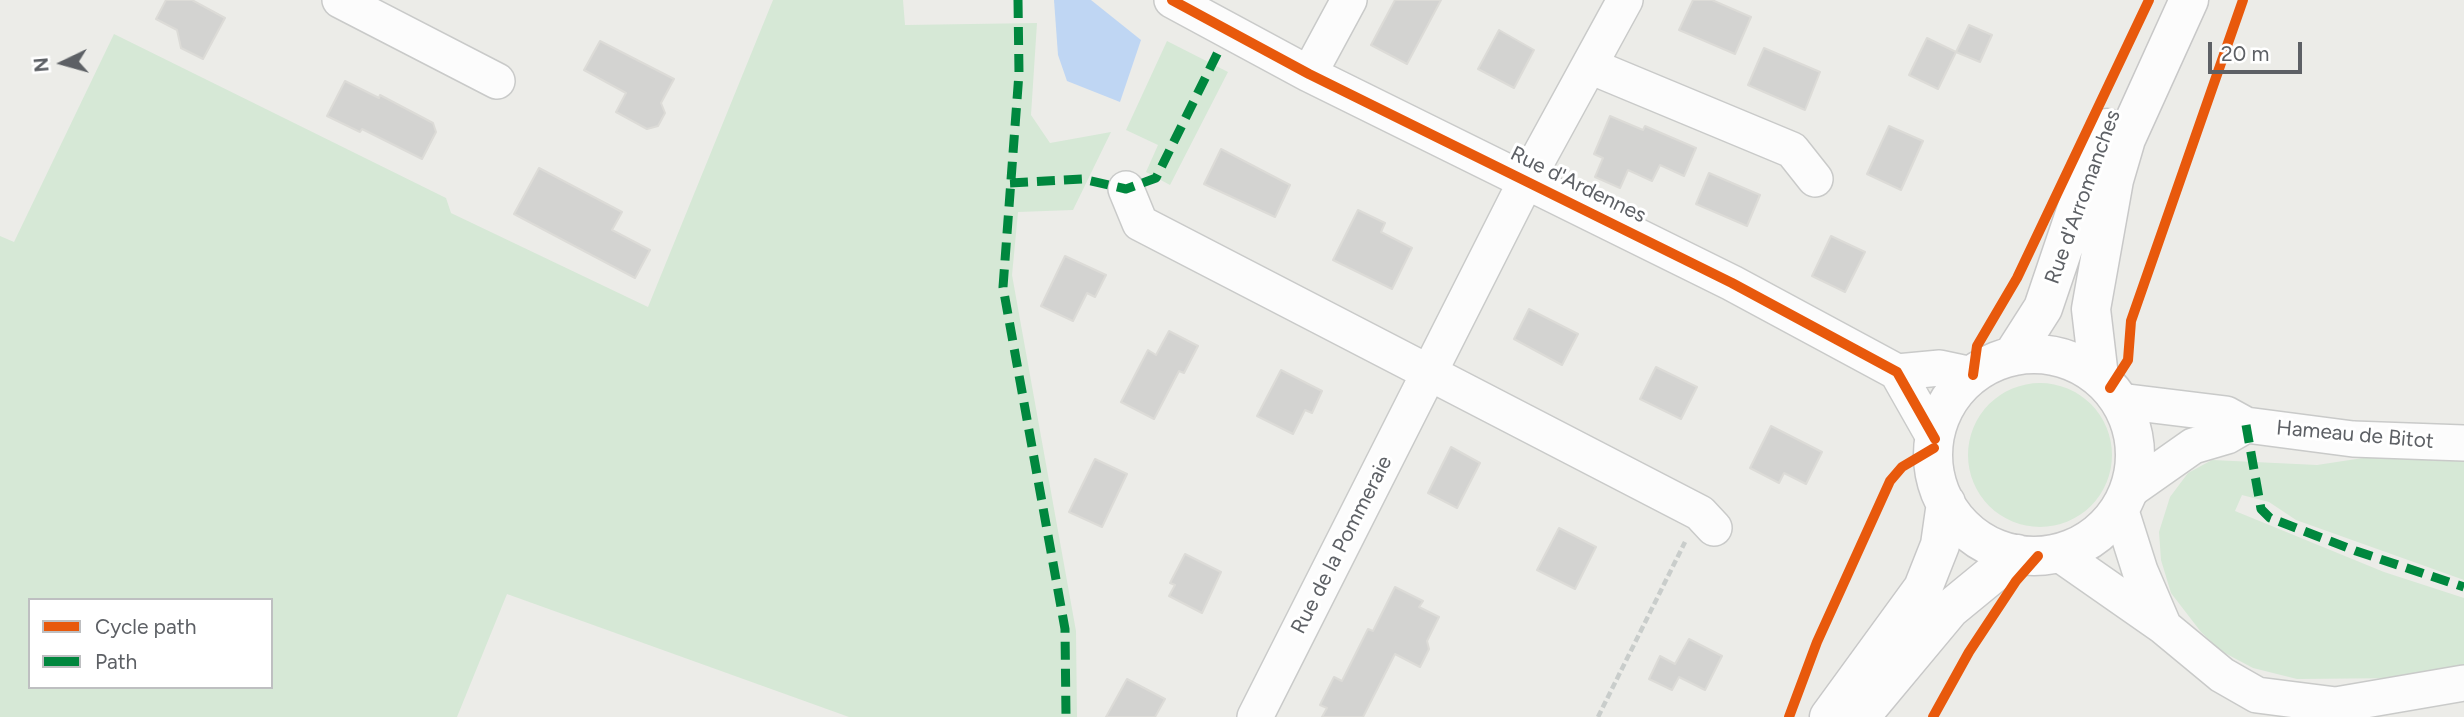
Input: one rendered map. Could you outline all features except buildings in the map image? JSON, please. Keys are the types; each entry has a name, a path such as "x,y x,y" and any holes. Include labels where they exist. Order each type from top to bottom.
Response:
{"main road":[{"name":"Rue d'Arromanches","path":"2013,355 2043,308 2091,166 2129,77 2167,0"},
{"name":"Rue d'Arromanches","path":"2110,389 2091,309 2114,180 2126,139 2189,0"},
{"path":"1829,717 1923,588 1940,545 1945,503 1934,467 1935,439 1947,402 1973,375 2013,355 2039,354 2065,358 2110,389 2132,429 2135,445 2124,499 2108,525 2092,537 2058,553 2017,554 1976,537 1945,503"},
{"path":"1860,717 1950,609 2017,554"}],"street":[{"path":"340,0 496,81"},
{"name":"Rue d'Ardennes","path":"1172,0 1309,74 1732,283 1897,372"},
{"path":"1309,74 1349,0"},
{"name":"Rue de la Pommeraie","path":"1255,717 1526,181 1625,0"},
{"path":"1590,66 1792,150 1815,179"},
{"path":"1126,189 1140,223 1700,513 1714,528"},
{"path":"1935,439 1897,372 1940,368 1973,375"},
{"name":"Hameau de Bitot","path":"2110,389 2226,414 2246,425 2353,439 2464,443"},
{"name":"Hameau de Bitot","path":"2124,499 2193,446 2227,436 2246,425"},
{"path":"2124,499 2140,571 2164,627"},
{"path":"2058,553 2164,627 2192,653 2257,695 2336,705 2464,683"}],"path":[{"path":"1598,717 1680,552"}],"green space":[{"path":"773,0 903,0 905,25 1037,23 1031,115 1050,143 1111,132 1073,210 1018,212 1012,275 1076,631 1077,717 849,717 507,594 457,717 0,717 0,236 14,242 114,34 446,198 451,213 648,307"},
{"path":"1167,41 1228,72 1170,185 1146,172 1158,145 1126,130"},
{"path":"2040,383 2067,389 2091,404 2106,428 2112,455 2106,482 2091,506 2067,521 2040,527 2013,521 1989,506 1974,482 1968,455 1974,428 1989,404 2013,389"},
{"path":"2464,455 2464,580 2296,520 2269,502 2242,495 2235,511 2384,572 2464,598 2464,665 2407,678 2297,679 2253,668 2221,651 2201,632 2171,593 2161,560 2159,532 2170,497 2188,473 2212,460 2317,465 2376,456"}],"water":[{"path":"1054,0 1091,0 1141,40 1120,102 1067,81 1058,55"}],"marked path":[{"path":"1018,0 1019,73 1003,287 1065,629 1066,717"},
{"path":"1010,183 1083,179 1126,189 1156,178 1218,52"},
{"path":"2246,425 2261,509 2270,518 2356,551 2464,587"}],"cycle path":[{"path":"1172,0 1309,74 1732,283 1897,372 1935,439"},
{"path":"1973,375 1977,346 2017,278 2149,0"},
{"path":"2110,388 2128,360 2131,321 2243,0"},
{"path":"1789,717 1817,642 1890,481 1902,467 1934,448"},
{"path":"1933,717 1969,652 2016,581 2038,556"}]}
